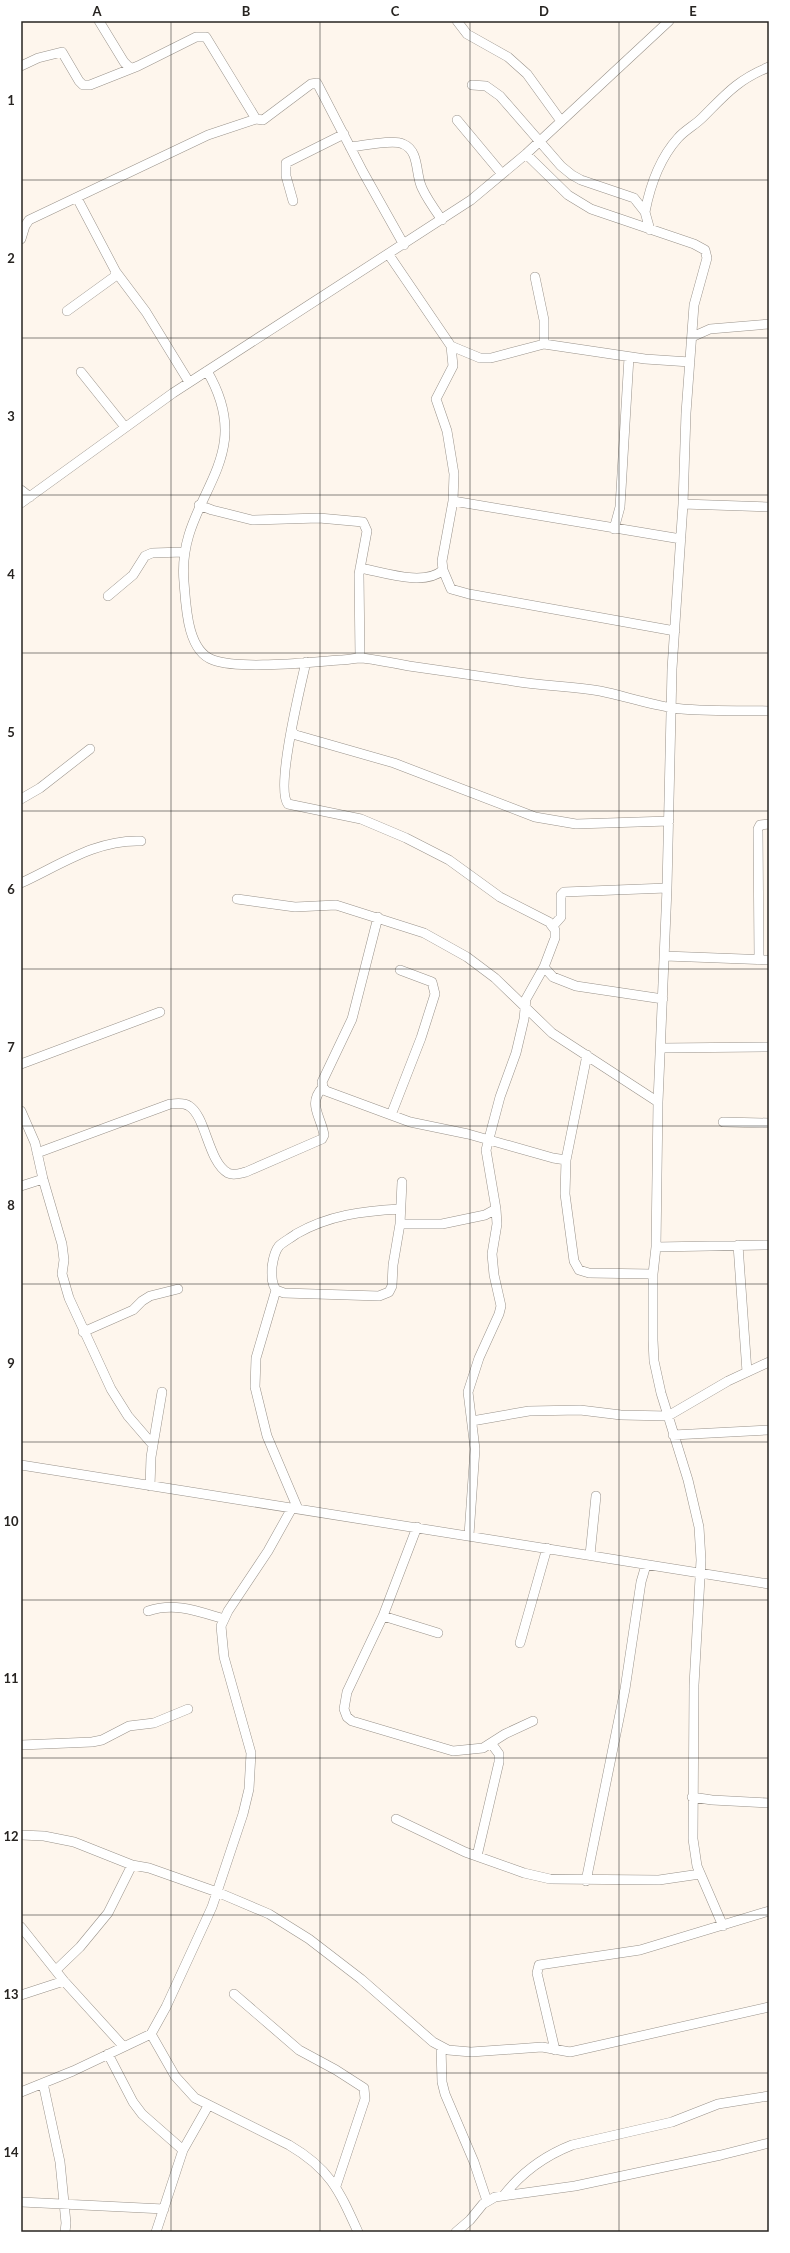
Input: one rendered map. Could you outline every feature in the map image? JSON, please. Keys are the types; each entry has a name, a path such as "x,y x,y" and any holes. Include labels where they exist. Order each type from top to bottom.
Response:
{"street":[{"path":"99,21 124,62 130,68"},
{"path":"457,21 467,34 508,57 527,74 561,121"},
{"path":"21,504 189,382 389,255 471,200 526,154 669,21"},
{"path":"21,66 38,58 62,52 79,81 83,84 90,85 138,66 196,37 206,37 256,118"},
{"path":"645,212 650,190 670,148 679,137 701,119 722,96 738,83 753,73 769,67"},
{"path":"21,239 25,226 30,220 208,135 256,118 263,120 311,84 317,83 350,148 404,245"},
{"path":"472,85 486,86 500,96 572,175 634,198 645,212 650,230"},
{"path":"457,120 502,174"},
{"path":"293,200 286,176 286,163 344,134"},
{"path":"350,148 396,142 404,144 412,153 416,162 422,189 442,220"},
{"path":"526,154 577,202 615,219 694,244 705,250 707,258 694,305 686,413 683,504 672,669 665,956 658,1102 656,1247 653,1274 654,1361 673,1435 688,1480 698,1527 700,1573 694,1685 692,1796 694,1852 700,1874 723,1926"},
{"path":"634,198 650,190"},
{"path":"77,198 116,272 146,312 189,382"},
{"path":"389,255 451,346 454,361 451,373 438,392 436,399 447,431 451,451 453,501 442,561 447,584 456,592 675,631"},
{"path":"67,311 114,277 116,272"},
{"path":"535,277 544,320 544,344"},
{"path":"693,321 710,328"},
{"path":"692,337 710,328 769,324"},
{"path":"451,346 467,354 480,358 491,358 544,344 629,357 690,362"},
{"path":"454,361 467,354"},
{"path":"614,529 620,507 629,357"},
{"path":"207,371 216,387 222,407 225,427 223,452 217,471 191,524 184,552 184,580 188,616 193,635 201,652 213,660 236,664 306,662 360,658 541,686 598,691 672,708 769,711"},
{"path":"81,372 125,427"},
{"path":"21,490 30,497"},
{"path":"453,501 681,539"},
{"path":"683,504 769,507"},
{"path":"199,505 212,510 252,520 319,518 358,520 364,524 367,531 360,568 360,658"},
{"path":"108,596 133,575 145,556 152,554 184,552"},
{"path":"360,568 418,579 432,577 443,570"},
{"path":"306,662 291,727 292,732 287,749 285,796 288,804 361,819 406,838 449,860 500,897 553,926"},
{"path":"292,732 296,735 394,764 535,817 576,824 669,821"},
{"path":"21,799 40,788 90,749"},
{"path":"759,960 758,829 764,824 769,824"},
{"path":"21,883 106,844 124,840 141,841"},
{"path":"553,926 561,917 561,895 564,892 667,888"},
{"path":"236,899 295,907 336,905 378,917 424,933 467,957 495,978 552,1033 658,1102"},
{"path":"37,1153 127,1118 170,1104 183,1103 190,1106 197,1115 220,1165 228,1173 235,1174 246,1172 322,1139 324,1135 314,1101 315,1096 322,1087 322,1082 352,1019 378,917"},
{"path":"469,1535 475,1448 468,1392 479,1358 500,1314 501,1306 494,1275 492,1254 497,1224 496,1210 487,1162 488,1139 516,1052 524,1019 524,1006 526,999 544,967 555,938 553,926"},
{"path":"665,956 769,960"},
{"path":"544,967 553,977 576,986 663,999"},
{"path":"392,1115 421,1038 435,994 432,982 400,970"},
{"path":"21,1064 160,1012"},
{"path":"661,1048 769,1047"},
{"path":"587,1056 566,1160 566,1194 574,1261 579,1270 590,1272 653,1274"},
{"path":"322,1087 326,1091 410,1122 488,1139 552,1158 566,1160"},
{"path":"21,1111 25,1126 37,1153 62,1244 64,1260 62,1274 69,1298 83,1332 111,1389 128,1416 153,1445"},
{"path":"723,1122 769,1123"},
{"path":"21,1186 43,1179"},
{"path":"276,1290 284,1292 379,1296 388,1292 392,1286 393,1265 400,1224 402,1182"},
{"path":"295,1508 266,1436 256,1387 256,1358 276,1290 272,1277 275,1252 279,1246 310,1226 336,1217 361,1212 400,1209"},
{"path":"400,1224 442,1224 485,1215 496,1210"},
{"path":"738,1245 747,1372"},
{"path":"656,1247 769,1245"},
{"path":"83,1332 133,1310 142,1301 150,1296 178,1289"},
{"path":"472,1421 529,1411 580,1410 621,1415 668,1416 747,1372 769,1362"},
{"path":"150,1486 153,1445 162,1392"},
{"path":"673,1435 769,1430"},
{"path":"21,1465 469,1535 769,1584"},
{"path":"590,1555 596,1496"},
{"path":"21,2092 150,2034 166,2007 217,1892 244,1814 249,1789 251,1765 248,1741 224,1657 221,1633 224,1619 295,1508"},
{"path":"417,1527 383,1616 346,1692 344,1709 347,1717 352,1721 453,1751 483,1748 534,1721"},
{"path":"520,1643 547,1548"},
{"path":"586,1880 625,1689 641,1582 646,1565"},
{"path":"148,1611 161,1607 178,1606 224,1619"},
{"path":"383,1616 438,1633"},
{"path":"21,1745 92,1742 102,1740 129,1726 154,1723 188,1709"},
{"path":"477,1856 499,1762 499,1754 491,1743"},
{"path":"692,1796 712,1800 769,1803"},
{"path":"396,1819 477,1856 542,1878 558,1880 659,1880 700,1874"},
{"path":"21,1835 44,1836 74,1842 132,1865 150,1868 217,1892 269,1914 309,1939 361,1979 441,2047 460,2052 542,2047 570,2052 769,2008"},
{"path":"56,1970 80,1947 108,1913 132,1865"},
{"path":"555,2050 537,1973 539,1965 624,1954 769,1912"},
{"path":"21,1927 64,1981 123,2046"},
{"path":"21,1995 64,1981"},
{"path":"234,1994 299,2050 336,2070 364,2088 365,2099 336,2186"},
{"path":"150,2034 175,2076 185,2089 208,2106 303,2154 324,2171 336,2186 358,2232"},
{"path":"441,2047 442,2082 445,2094 474,2162 487,2201"},
{"path":"108,2054 133,2102 142,2114 183,2150"},
{"path":"43,2083 60,2162 62,2204 66,2223 65,2232"},
{"path":"504,2195 517,2178 530,2168 557,2151 572,2145 672,2122 718,2104 769,2096"},
{"path":"156,2232 183,2150 208,2106"},
{"path":"456,2232 470,2220 487,2201 504,2195 575,2186 721,2156 769,2143"},
{"path":"21,2202 164,2209"}]}
